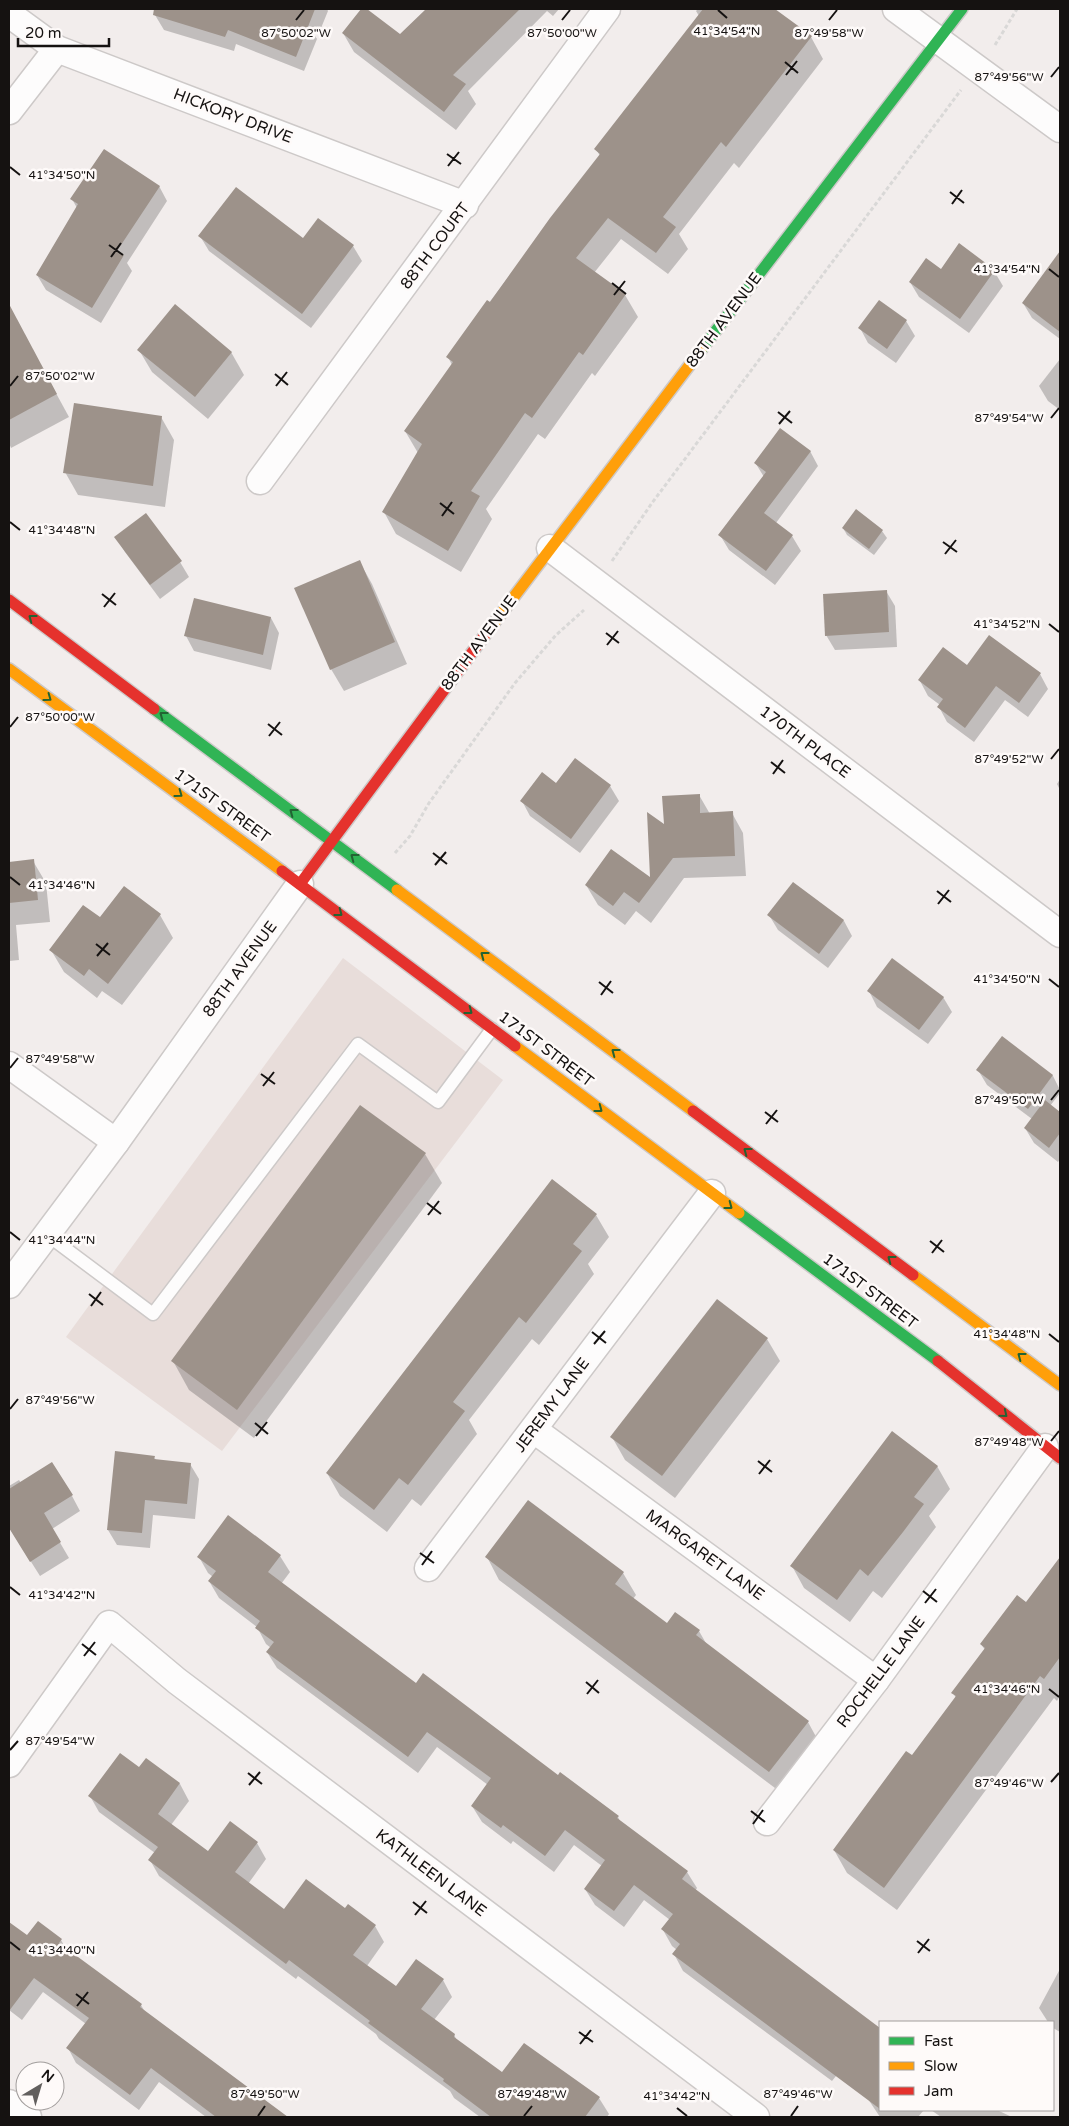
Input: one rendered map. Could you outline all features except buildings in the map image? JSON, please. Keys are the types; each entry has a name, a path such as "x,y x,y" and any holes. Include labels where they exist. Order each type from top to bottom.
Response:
{"street":[{"name":"88TH COURT","path":"260,481 465,205 607,9"},
{"path":"896,9 1060,129"},
{"name":"88TH AVENUE","path":"9,1285 116,1142 300,884 550,548 962,9"},
{"name":"HICKORY DRIVE","path":"9,14 57,49 465,205"},
{"path":"9,111 57,49"},
{"name":"170TH PLACE","path":"550,548 1060,934"},
{"path":"9,600 1060,1386"},
{"name":"171ST STREET","path":"9,669 953,1372 1053,1452"},
{"path":"9,1066 116,1142"},
{"name":"JEREMY LANE","path":"428,1568 712,1193"},
{"name":"MARGARET LANE","path":"534,1430 876,1680"},
{"name":"ROCHELLE LANE","path":"767,1822 1053,1452"},
{"name":"KATHLEEN LANE","path":"9,1764 109,1624 185,1688 756,2117"},
{"path":"9,2103 28,2117"}],"lane":[{"path":"46,1234 153,1314 358,1044 438,1102 492,1029"}],"path":[{"path":"379,876 410,836 429,803 516,683 556,636 586,608 612,562 652,503 978,68 1003,34 1017,9"}],"shaded area":[{"path":"343,958 503,1080 222,1451 66,1337"}],"traffic: fast":[{"path":"701,350 962,9"},
{"path":"154,709 397,890"},
{"path":"739,1213 938,1361"}],"traffic: slow":[{"path":"485,635 701,350"},
{"path":"9,669 282,871"},
{"path":"397,890 693,1111"},
{"path":"515,1046 739,1213"},
{"path":"913,1275 1060,1385"}],"traffic: jam":[{"path":"9,600 154,709"},
{"path":"300,884 485,635"},
{"path":"282,871 515,1046"},
{"path":"693,1111 913,1275"},
{"path":"938,1361 1060,1458"}]}
